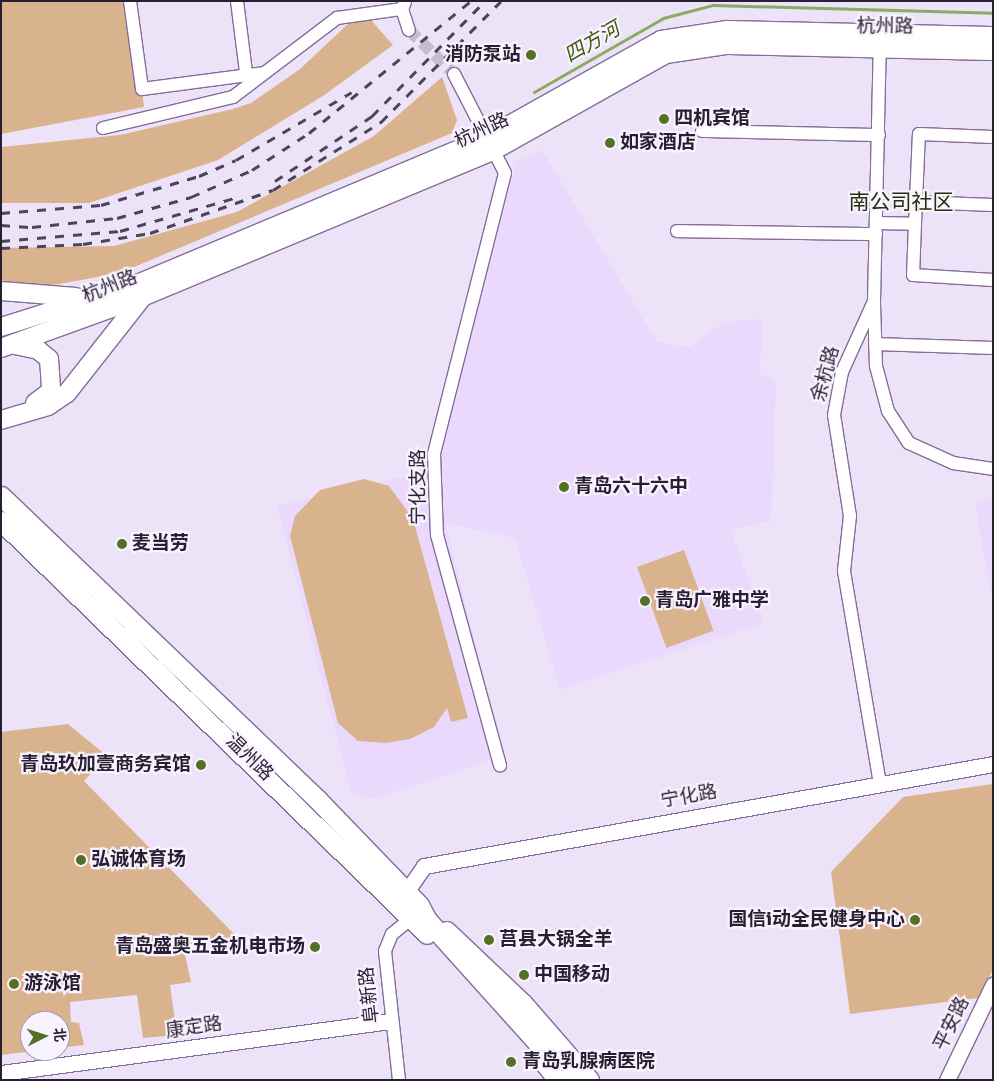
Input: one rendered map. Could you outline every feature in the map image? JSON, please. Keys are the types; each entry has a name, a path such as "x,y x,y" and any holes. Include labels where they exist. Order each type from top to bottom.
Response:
{"main road":[{"name":"杭州路","path":"8,346 142,298 490,144 661,40 704,31 880,41 993,51"},
{"name":"杭州路","path":"880,41 993,36"},
{"name":"杭州路","path":"1,327 102,296 490,144"},
{"path":"1,291 51,298 102,296"},
{"path":"1,420 48,406 67,393 142,298"},
{"path":"1,413 44,398 54,380 49,359 38,350 8,346"},
{"name":"温州路","path":"1,496 316,799 412,905 492,999 557,1080"},
{"name":"温州路","path":"1,521 412,905 523,1003 590,1080"},
{"name":"温州路","path":"412,905 536,1037"},
{"name":"温州路","path":"492,999 536,1037"},
{"path":"536,1037 571,1080"}],"street":[{"path":"130,1 142,89 246,72 263,73"},
{"path":"237,1 246,72"},
{"path":"103,128 233,96 337,18 401,4 409,30"},
{"name":"余杭路","path":"880,41 874,301 842,372 834,415 850,516 844,571 880,784"},
{"name":"宁化支路","path":"454,74 505,173 504,184 434,454 437,535 500,766"},
{"path":"702,131 879,135"},
{"path":"993,137 919,134 913,276 993,280"},
{"path":"916,202 993,205"},
{"path":"677,231 876,228 915,224"},
{"path":"874,301 875,344 888,411 909,443 953,463 993,469"},
{"path":"875,344 993,348"},
{"name":"宁化路","path":"412,905 424,866 993,764"},
{"name":"阜新路","path":"399,1080 391,1021 385,951 392,934 412,905"},
{"name":"平安路","path":"947,1080 993,985"},
{"name":"康定路","path":"1,1073 391,1021"}],"shaded area":[{"path":"1,1 130,1 144,107 1,134"},
{"path":"370,19 393,45 323,96 218,160 89,203 1,203 1,147 120,135 233,109 251,103 300,69 349,23"},
{"path":"442,77 457,120 452,133 120,273 37,288 1,280 1,248 114,246 237,212 374,136"},
{"name":"青岛六十六中","path":"542,150 657,342 689,347 724,322 762,319 760,373 776,382 771,521 731,529 763,623 560,690 515,538 445,523 503,756 372,799 351,793 277,506 436,469 516,162"},
{"path":"364,479 389,486 413,519 468,718 451,722 447,708 434,727 410,739 385,743 358,741 338,723 290,536 295,516 320,490"},
{"path":"993,497 993,604 975,503"},
{"path":"684,550 713,631 666,648 637,567"},
{"name":"弘诚体育场","path":"68,724 107,756 84,781 239,939 183,945 191,982 170,985 177,1035 143,1038 137,995 70,1002 71,1022 79,1023 84,1045 70,1047 70,1011 20,1011 20,1053 1,1055 1,732"},
{"name":"国信i动全民健身中心","path":"993,784 993,969 978,998 850,1014 831,872 903,797"}],"waterway":[{"name":"四方河","path":"534,92 663,18 713,5 993,13"}],"tunnel":[{"path":"409,30 454,74"}],"railway":[{"path":"1,225 32,227 117,218 191,197 252,170 309,133 471,1"},
{"path":"275,181 372,116 485,1"},
{"path":"1,248 83,244 150,233 273,190 381,122 501,1"},
{"path":"1,213 101,205 199,176 236,160 352,92"},
{"path":"1,241 120,231 238,197"}],"place":[{"name":"消防泵站","path":"531,55"},
{"name":"四机宾馆","path":"664,119"},
{"name":"如家酒店","path":"610,143"},
{"name":"青岛六十六中","path":"564,487"},
{"name":"麦当劳","path":"122,544"},
{"name":"青岛广雅中学","path":"645,601"},
{"name":"青岛玖加壹商务宾馆","path":"201,765"},
{"name":"弘诚体育场","path":"81,860"},
{"name":"国信i动全民健身中心","path":"915,920"},
{"name":"莒县大锅全羊","path":"489,940"},
{"name":"青岛盛奥五金机电市场","path":"315,947"},
{"name":"中国移动","path":"524,975"},
{"name":"游泳馆","path":"14,984"},
{"name":"青岛乳腺病医院","path":"511,1062"}],"district":[{"name":"南公司社区","path":"901,202"}]}
